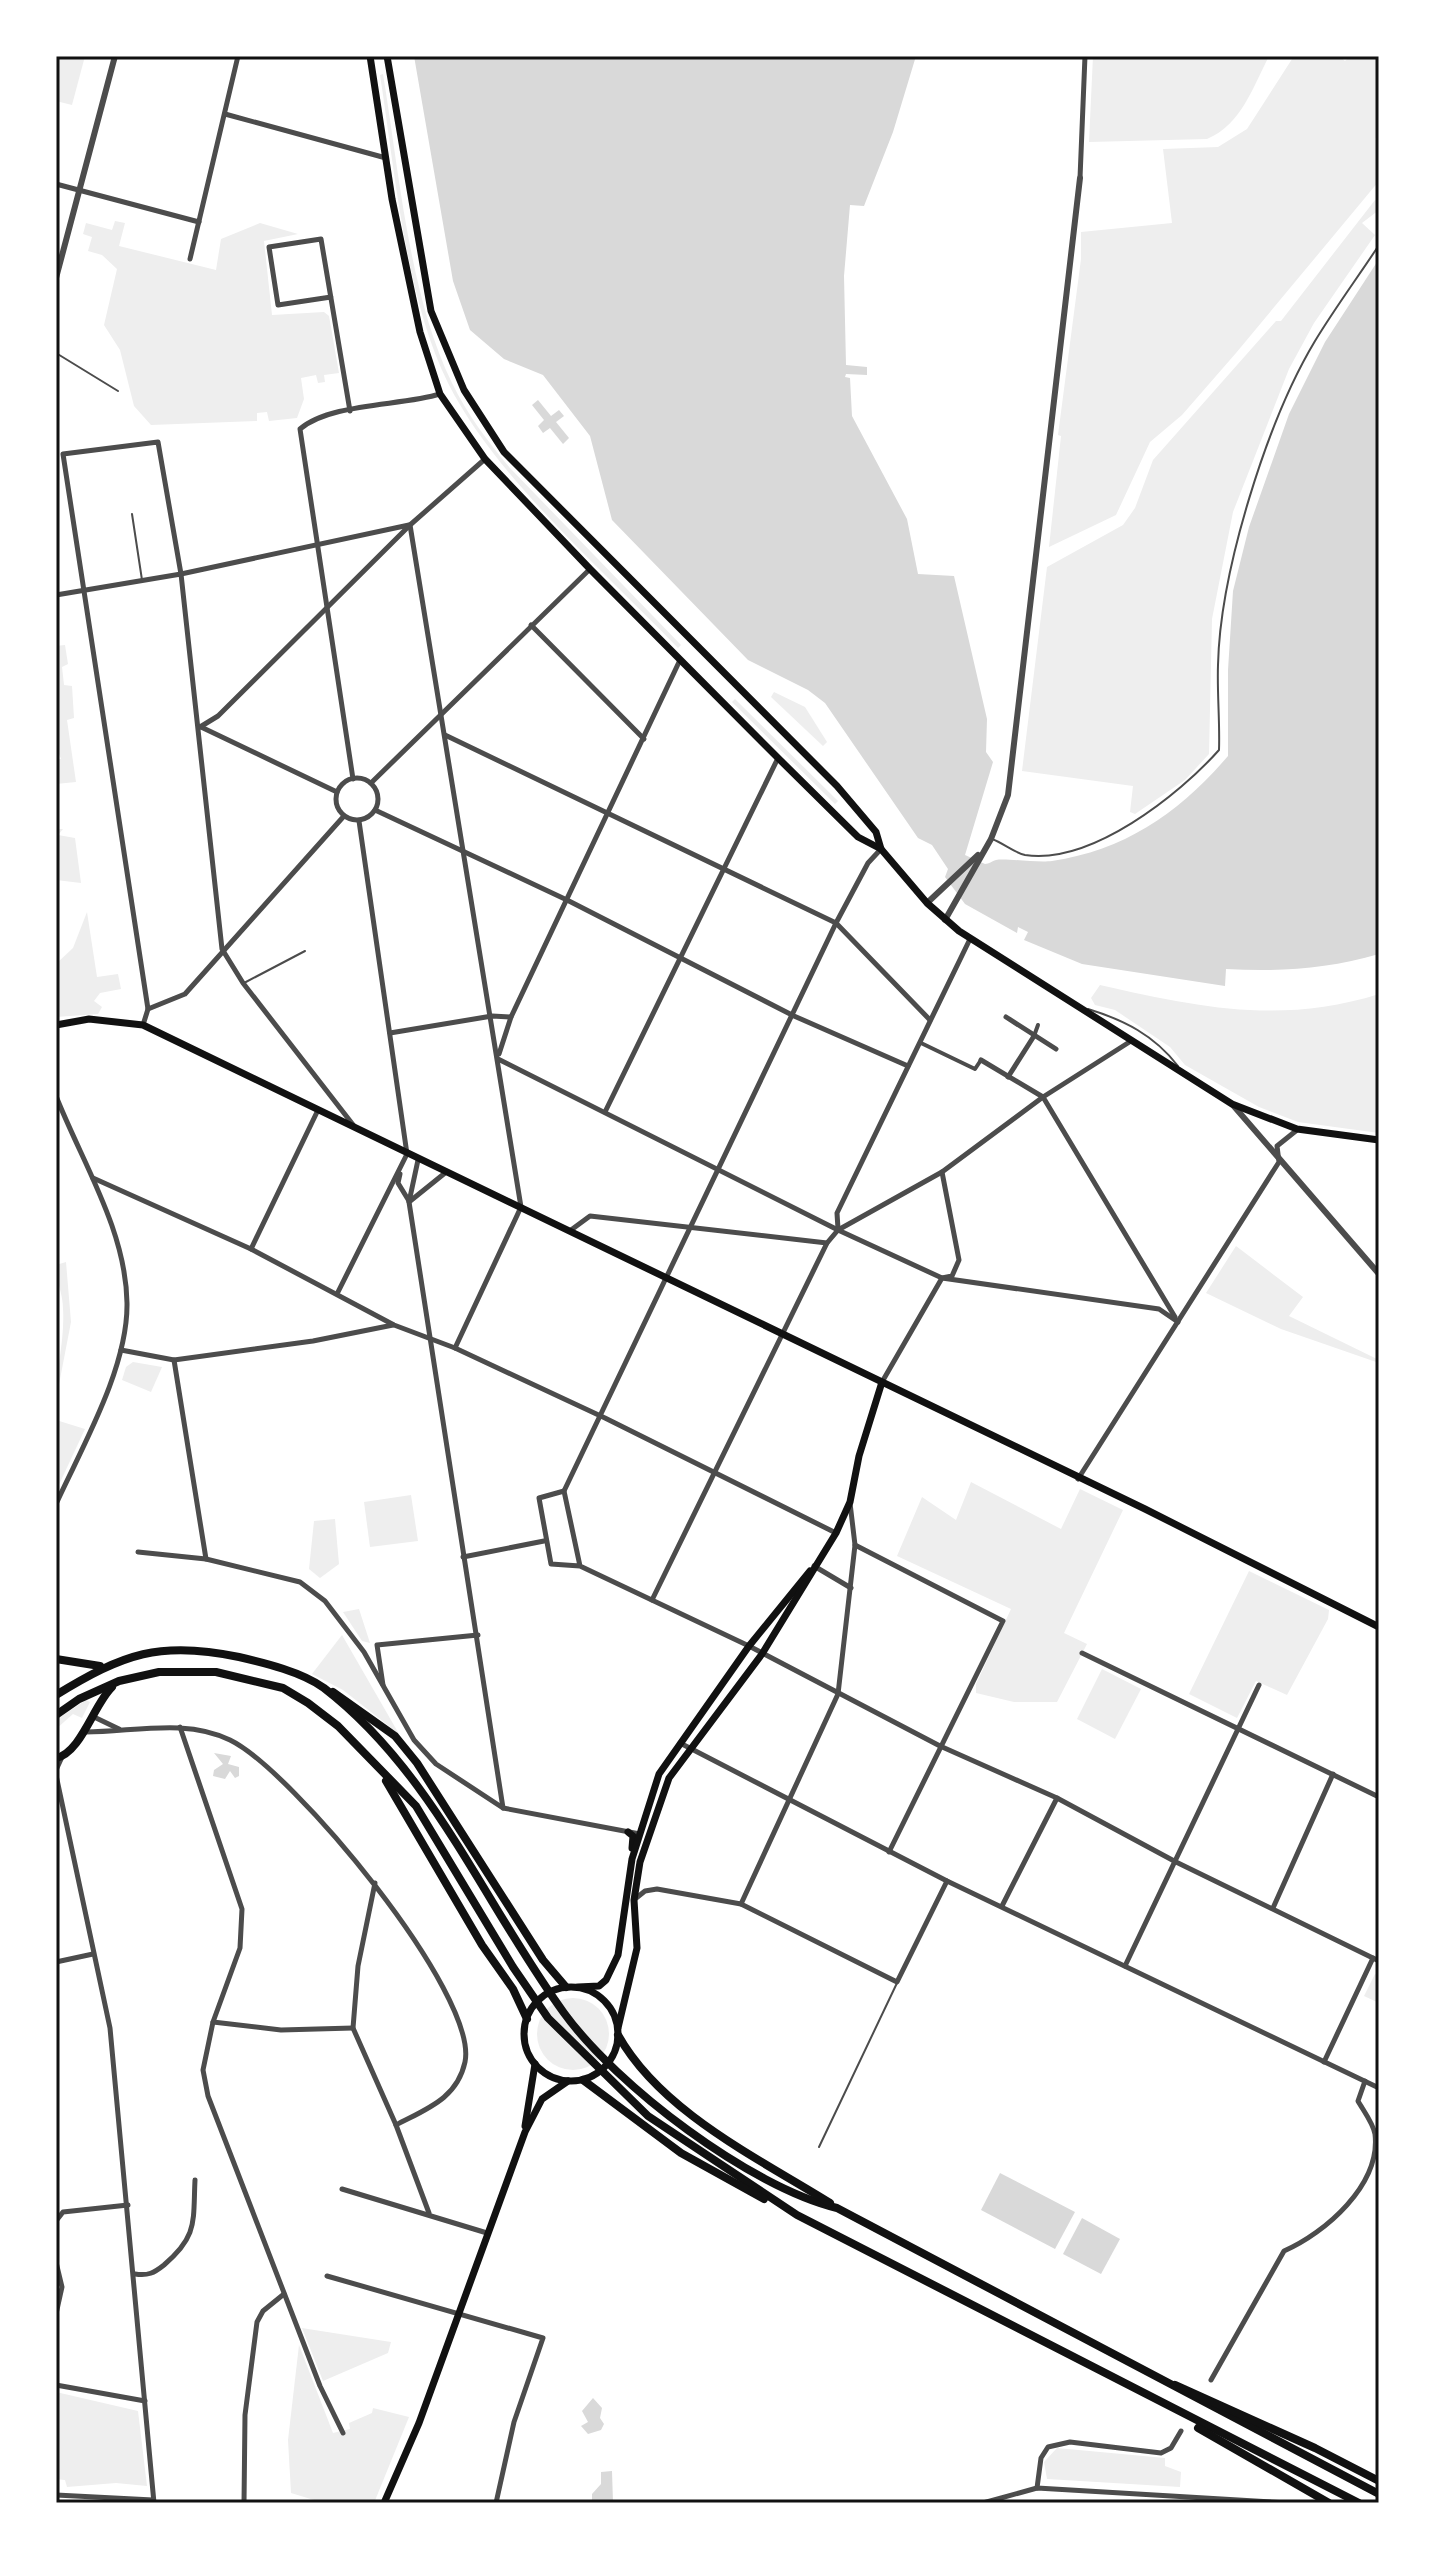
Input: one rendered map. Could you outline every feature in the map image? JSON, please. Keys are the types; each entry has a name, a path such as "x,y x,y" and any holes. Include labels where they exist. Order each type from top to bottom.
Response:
{"highway":[{"path":"56,1695 100,1666 153,1650 189,1650 258,1661 347,1700 395,1736 417,1763 543,1960 566,1987"},
{"path":"56,1659 100,1666"},
{"path":"56,1715 79,1699 119,1681 159,1672 216,1672 283,1688 338,1726 416,1806 470,1899 548,2018 648,2116 797,2215"},
{"path":"59,1758 86,1732 99,1699 119,1681"},
{"path":"322,1687 391,1751 448,1830 566,2016 659,2106 717,2148 799,2196 837,2208"},
{"path":"377,1767 482,1945 513,1989 527,2019"},
{"path":"618,2031 641,2068 678,2102 837,2208 1379,2494"},
{"path":"583,2080 681,2153 734,2185 1359,2503"},
{"path":"1163,2382 1189,2388 1379,2481"},
{"path":"1162,2405 1234,2451 1329,2503"}],"main road":[{"path":"370,56 420,332 440,394 485,459 590,569 858,837 881,849 945,920 970,939 1232,1104 1297,1129 1379,1140"},
{"path":"387,56 431,311 464,390 504,452 837,786 876,832 881,849"},
{"path":"56,1025 89,1019 143,1025 445,1173 571,1230 1379,1627"},
{"path":"628,1832 633,1836 633,1843 613,1968 599,1986 566,1987 549,1992 536,2003 527,2019 525,2042 535,2064 550,2076 568,2081 583,2080 601,2071 614,2055 637,1948 634,1900 647,1836 669,1778 762,1654 836,1533 850,1502 859,1456 882,1382"},
{"path":"624,1901 659,1774 749,1646 790,1591 814,1566"},
{"path":"578,1987 596,1994 610,2007 618,2031"},
{"path":"525,2132 535,2064"},
{"path":"384,2503 419,2423 525,2132 542,2099 568,2081"}],"street":[{"path":"56,278 115,56"},
{"path":"190,259 238,56"},
{"path":"945,920 991,839 1008,795 1080,178 1085,56"},
{"path":"225,114 387,158"},
{"path":"56,184 199,222"},
{"path":"331,297 278,305 269,247 321,239 331,297 350,411"},
{"path":"353,779 300,429 309,422 350,411 440,394"},
{"path":"143,1025 148,1009 63,454 158,442 181,574 222,949 243,983 355,1128"},
{"path":"200,727 218,716 410,525 485,459"},
{"path":"56,595 181,574 410,525"},
{"path":"410,525 521,1207 455,1348"},
{"path":"371,783 590,569"},
{"path":"531,625 644,739"},
{"path":"497,1058 511,1017 680,659"},
{"path":"200,727 337,792"},
{"path":"444,735 836,923 930,1020"},
{"path":"605,1112 682,960 778,758"},
{"path":"353,779 371,783"},
{"path":"353,779 337,792 336,805 344,816 359,821"},
{"path":"359,821 375,810 377,796 371,783"},
{"path":"375,810 567,900 794,1016 908,1066"},
{"path":"148,1009 185,994 344,816"},
{"path":"338,1292 407,1154 359,821"},
{"path":"580,1566 564,1491 836,923 868,863 881,849"},
{"path":"927,903 983,850"},
{"path":"838,1230 837,1213 970,939"},
{"path":"1054,1003 1061,994"},
{"path":"390,1033 492,1016 511,1017"},
{"path":"1006,1017 1056,1049"},
{"path":"1008,1077 1038,1025"},
{"path":"652,1600 827,1243 838,1230 942,1172 1043,1097 1131,1041"},
{"path":"921,1043 975,1069 981,1060 1043,1097 1178,1322"},
{"path":"497,1058 838,1230 942,1278 1159,1309 1178,1322"},
{"path":"56,1096 93,1178 119,1252 127,1304 121,1350 94,1422 56,1504"},
{"path":"1232,1104 1379,1274"},
{"path":"251,1249 318,1110"},
{"path":"1078,1479 1279,1162 1277,1146 1297,1129"},
{"path":"418,1160 409,1202 503,1808"},
{"path":"401,1166 398,1183 409,1202"},
{"path":"882,1382 942,1278 952,1276 959,1260 942,1172"},
{"path":"409,1202 445,1173"},
{"path":"93,1178 251,1249 338,1292 394,1325 455,1348 601,1416 836,1533"},
{"path":"571,1230 590,1216 827,1243"},
{"path":"121,1350 174,1360 313,1341 394,1325"},
{"path":"174,1360 206,1559"},
{"path":"564,1491 539,1498 544,1541 551,1564 580,1566 749,1646 940,1746 1057,1798 1176,1862 1376,1959 1324,2062"},
{"path":"741,1904 838,1694 855,1545 850,1502"},
{"path":"463,1557 544,1541"},
{"path":"855,1545 1003,1621 889,1852"},
{"path":"138,1552 206,1559 266,1571 310,1588 325,1601 364,1652 414,1740 436,1764 503,1808 640,1834"},
{"path":"814,1566 851,1588"},
{"path":"383,1690 377,1645 478,1635"},
{"path":"1082,1653 1379,1797"},
{"path":"1125,1967 1259,1685"},
{"path":"92,1716 124,1730"},
{"path":"180,1727 242,1909 240,1948 213,2022 203,2070 208,2096 284,2294 343,2433"},
{"path":"86,1732 180,1727 223,1736 264,1760 375,1882 452,2004 466,2048 461,2077 454,2089 443,2100 396,2125"},
{"path":"680,1742 691,1751 947,1881 1379,2088"},
{"path":"56,2495 154,2502 110,2028 56,1772 59,1758"},
{"path":"1273,1908 1333,1774"},
{"path":"1002,1906 1057,1798"},
{"path":"634,1900 645,1891 657,1889 741,1904 897,1982 947,1881"},
{"path":"375,1882 356,1976 353,2028 396,2125 429,2213"},
{"path":"56,1962 93,1954"},
{"path":"213,2022 281,2030 353,2028"},
{"path":"1211,2380 1284,2251 1306,2241 1326,2225 1353,2196 1368,2170 1375,2132 1358,2101 1365,2081"},
{"path":"135,2274 153,2274 184,2248 192,2232 195,2180"},
{"path":"342,2189 487,2233"},
{"path":"56,2221 63,2212 128,2205"},
{"path":"56,2262 62,2287 56,2314"},
{"path":"327,2276 456,2316 543,2338 514,2422 496,2503"},
{"path":"244,2503 245,2415 257,2322 263,2311 284,2294"},
{"path":"56,2385 145,2401"},
{"path":"1037,2488 1041,2458 1048,2447 1070,2442 1161,2453 1171,2448 1181,2431"},
{"path":"983,2503 1037,2488 1288,2503"}],"lane":[{"path":"991,839 1025,855 1050,854 1114,833 1189,784 1219,750 1220,651 1229,582 1257,473 1282,406 1314,342 1379,245"},
{"path":"56,353 118,391"},
{"path":"132,514 142,580"},
{"path":"243,983 305,951"},
{"path":"1079,1006 1123,1020 1164,1047 1183,1073"},
{"path":"819,2147 897,1982"}],"shaded area":[{"path":"56,56 85,56 72,105 56,101"},
{"path":"414,56 916,56 893,132 864,206 850,205 844,276 846,365 867,367 867,375 846,374 845,377 850,378 852,416 907,519 918,574 954,576 987,719 986,752 993,762 965,855 985,864 996,860 1052,861 1079,856 1128,838 1171,811 1228,756 1228,670 1233,591 1249,527 1289,414 1325,342 1379,259 1379,954 1303,968 1226,969 1225,986 1082,964 1024,940 1028,932 1018,927 1017,933 965,904 945,877 948,869 932,845 918,838 825,703 808,690 748,660 612,520 590,436 543,375 504,359 470,330 453,281"},
{"path":"1093,56 1269,56 1237,115 1219,133 1207,139 1089,142"},
{"path":"1294,56 1339,56 1345,61 1350,56 1379,56 1379,135 1375,139 1379,143 1379,181 1182,415 1150,442 1116,515 1049,547 1061,436 1058,435 1081,259 1081,232 1172,223 1163,149 1218,147 1247,129"},
{"path":"383,74 415,272 437,348 452,383 478,427 510,468 681,645 678,648 522,488 468,418 448,383 433,349 412,273 391,151 380,75"},
{"path":"1375,200 1379,202 1379,210 1362,223 1375,235 1314,323 1289,369 1233,512 1212,619 1209,754 1185,780 1135,814 1130,812 1133,786 1022,771 1047,567 1123,525 1135,508 1153,460 1276,321 1281,321"},
{"path":"115,221 125,223 119,246 216,270 221,239 260,223 298,234 264,241 272,315 324,312 329,316 339,373 324,375 325,382 318,383 316,375 301,378 304,399 297,418 269,421 267,412 257,413 257,421 151,425 134,406 120,350 104,325 117,269 102,255 88,251 92,237 83,234 86,223 112,230"},
{"path":"538,400 551,416 559,410 564,416 556,422 569,438 563,444 550,428 543,433 538,426 544,420 532,405"},
{"path":"65,645 68,664 62,667 64,685 72,686 74,718 67,720 76,782 56,784 56,759 61,759 56,746 56,646"},
{"path":"774,692 805,707 827,742 823,746 771,697"},
{"path":"735,699 838,801 835,804 732,702"},
{"path":"56,829 63,829 58,835 75,838 81,883 56,880"},
{"path":"87,912 97,977 118,974 121,989 100,993 94,1001 102,1007 98,1014 56,1017 56,964 73,948"},
{"path":"1100,985 1205,1006 1273,1011 1308,1009 1379,994 1379,1133 1298,1122 1259,1107 1185,1065 1170,1047 1115,1010 1095,1005 1091,998"},
{"path":"1236,1246 1303,1297 1289,1316 1379,1360 1379,1363 1281,1329 1206,1293"},
{"path":"66,1262 71,1322 56,1400 63,1303 56,1265"},
{"path":"133,1362 162,1367 151,1392 122,1380 126,1367"},
{"path":"56,1420 85,1429 56,1491"},
{"path":"971,1482 1061,1529 1080,1489 1123,1510 1064,1633 1087,1644 1057,1702 1014,1702 976,1693 976,1684 1011,1609 897,1556 922,1497 956,1520"},
{"path":"411,1495 418,1541 370,1547 364,1502"},
{"path":"335,1519 339,1564 320,1578 309,1569 314,1521"},
{"path":"1249,1571 1329,1610 1328,1619 1287,1695 1256,1681 1237,1718 1189,1694"},
{"path":"359,1609 370,1643 362,1641 343,1612"},
{"path":"342,1635 399,1734 343,1690 312,1674"},
{"path":"1102,1669 1141,1689 1115,1739 1077,1719"},
{"path":"86,1700 90,1702 82,1718 73,1714 56,1729 56,1720"},
{"path":"214,1753 231,1756 228,1764 239,1767 239,1776 235,1778 230,1771 225,1779 213,1776 214,1770 223,1764"},
{"path":"1375,1974 1379,1976 1379,2003 1364,1996"},
{"path":"573,1998 593,2004 603,2014 609,2034 603,2054 593,2064 573,2070 553,2064 543,2054 537,2034 543,2014 553,2004"},
{"path":"1000,2173 1075,2212 1055,2249 981,2210"},
{"path":"1082,2218 1120,2239 1101,2274 1063,2254"},
{"path":"302,2328 391,2342 388,2353 323,2381"},
{"path":"299,2345 333,2433 350,2429 349,2423 372,2413 373,2408 409,2417 374,2503 324,2503 291,2493 288,2440"},
{"path":"56,2392 138,2411 147,2486 116,2483 67,2487 65,2480 56,2479"},
{"path":"593,2398 602,2408 600,2418 604,2424 601,2430 588,2434 581,2426 588,2422 582,2411"},
{"path":"1057,2448 1165,2458 1165,2466 1181,2472 1180,2487 1047,2479 1044,2462"},
{"path":"612,2471 613,2503 592,2503 592,2494 601,2484 601,2472"}]}
